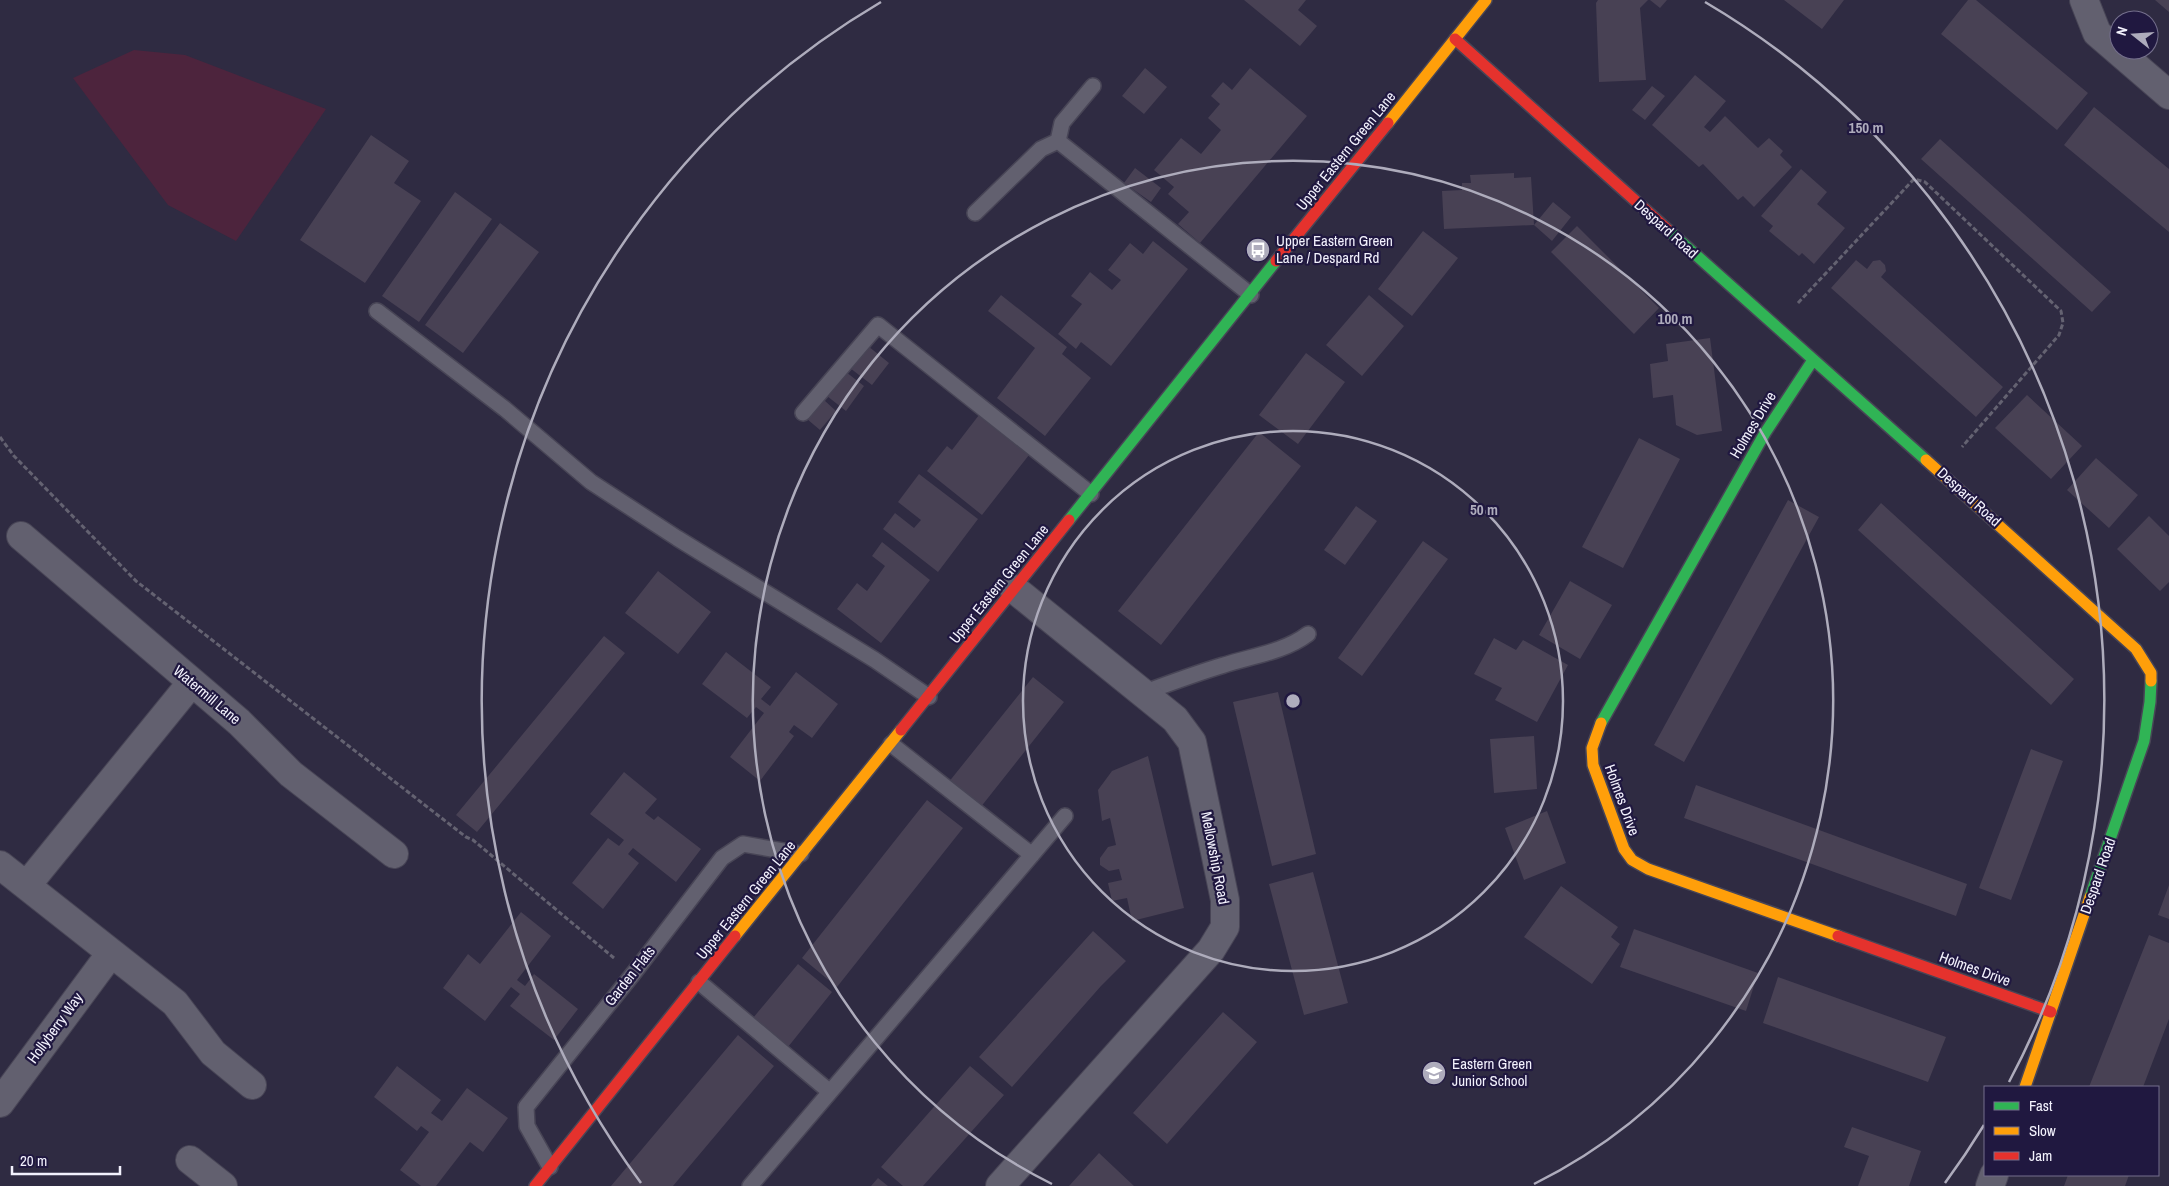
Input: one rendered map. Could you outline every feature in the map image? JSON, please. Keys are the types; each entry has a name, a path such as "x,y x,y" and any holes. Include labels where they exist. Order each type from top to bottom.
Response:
{"street":[{"name":"Upper Eastern Green Lane","path":"535,1186 1486,0"},
{"path":"2084,0 2097,33 2169,95"},
{"name":"Despard Road","path":"1455,39 1776,328 1941,471 2136,649 2151,673 2150,702 2144,741 2025,1086"},
{"name":"Holmes Drive","path":"1812,360 1764,432 1596,731 1592,748 1592,765 1624,849 1632,860 1648,868 2052,1012"},
{"name":"Watermill Lane","path":"20,536 61,572 113,613 239,722 291,774 394,854"},
{"name":"Mellowship Road","path":"1000,1186 1211,950 1225,927 1225,900 1192,742 1175,719 1014,589"},
{"path":"26,885 192,682"},
{"path":"0,865 175,1003 214,1053 252,1085"},
{"name":"Hollyberry Way","path":"0,1103 111,953"},
{"path":"190,1160 223,1186"}],"lane":[{"path":"1058,141 1062,123 1093,86"},
{"path":"1058,141 1251,295"},
{"path":"975,213 1041,149 1058,141"},
{"path":"377,311 505,409 591,482 677,538 875,660 928,697"},
{"path":"804,413 878,325 1091,494"},
{"path":"1143,693 1223,665 1270,652 1298,641 1308,634"},
{"path":"891,744 1032,855"},
{"path":"750,1186 1064,816"},
{"name":"Garden Flats","path":"550,1167 527,1126 526,1107 633,974 722,858 743,844 801,854"},
{"path":"699,982 830,1092"}],"path":[{"path":"1776,328 1901,191 1914,179 1925,182 2061,311 2063,323 2059,335 1941,471"},
{"path":"0,437 14,456 136,581 466,837 474,840 633,974"}],"shaded area":[{"path":"134,50 185,55 326,109 236,241 168,205 73,78"}],"building":[{"path":"1244,0 1306,0 1298,10 1317,26 1300,46"},
{"path":"1598,0 1648,0 1640,8 1646,80 1599,82 1596,3"},
{"path":"1650,0 1667,0 1660,8"},
{"path":"1784,0 1844,0 1822,29"},
{"path":"1968,0 1976,0 2088,93 2057,130 1941,34"},
{"path":"2155,0 2169,0 2169,12"},
{"path":"1145,68 1167,87 1144,114 1122,96"},
{"path":"1250,68 1307,116 1200,243 1178,224 1189,212 1168,194 1174,187 1154,170 1181,138 1201,154 1221,130 1208,118 1220,104 1211,96 1223,82 1232,90"},
{"path":"1695,75 1726,101 1704,127 1710,132 1725,116 1758,148 1769,138 1783,151 1780,155 1792,167 1754,207 1743,196 1738,200 1703,164 1699,167 1652,125"},
{"path":"1652,86 1665,96 1645,120 1632,110"},
{"path":"2094,107 2169,169 2169,232 2064,145"},
{"path":"371,135 409,161 394,183 421,201 365,283 300,240"},
{"path":"1940,139 2111,292 2092,312 1921,159"},
{"path":"1135,168 1161,188 1151,202 1124,183"},
{"path":"1801,169 1827,192 1817,204 1845,228 1814,264 1802,253 1799,256 1769,231 1773,226 1761,216"},
{"path":"1514,173 1514,178 1531,177 1534,225 1444,229 1442,191 1462,190 1462,183 1471,183 1470,175"},
{"path":"455,192 492,219 419,322 382,296"},
{"path":"1553,202 1571,217 1552,241 1534,225"},
{"path":"500,223 539,252 463,353 425,325"},
{"path":"1577,226 1659,308 1634,334 1551,252"},
{"path":"1423,231 1458,258 1412,316 1378,289"},
{"path":"1153,241 1188,269 1111,366 1081,342 1076,349 1058,334 1082,304 1071,296 1090,272 1112,290 1121,280 1108,270 1130,243 1143,254"},
{"path":"1856,260 1867,269 1873,261 1880,260 1885,265 1886,271 1881,277 2003,387 1976,417 1831,288"},
{"path":"1001,295 1067,347 1062,354 1091,378 1045,436 997,398 1035,348 988,311"},
{"path":"1369,295 1404,326 1362,376 1326,345"},
{"path":"1710,338 1722,431 1697,435 1676,425 1673,395 1653,398 1650,364 1668,361 1666,344"},
{"path":"868,346 889,363 872,385 850,368"},
{"path":"1306,353 1345,382 1298,444 1259,415"},
{"path":"846,372 864,386 846,411 827,396"},
{"path":"2027,395 2082,446 2051,479 1995,428"},
{"path":"824,400 836,411 820,430 807,419"},
{"path":"979,415 1029,455 982,515 927,471 947,446 952,450"},
{"path":"1259,432 1301,466 1161,645 1118,611"},
{"path":"1639,438 1680,459 1623,568 1582,547"},
{"path":"2096,458 2138,495 2109,528 2067,490"},
{"path":"919,474 978,519 938,572 883,529 895,513 914,528 921,520 898,502"},
{"path":"1788,500 1819,517 1684,762 1654,745"},
{"path":"1881,503 2074,679 2051,705 1858,530"},
{"path":"1356,506 1377,521 1345,565 1324,550"},
{"path":"2149,516 2169,536 2169,582 2160,591 2117,549"},
{"path":"1423,541 1448,559 1362,676 1338,658"},
{"path":"882,542 930,580 881,643 837,609 857,583 867,591 885,566 872,556"},
{"path":"658,571 711,612 678,654 625,613"},
{"path":"1570,581 1612,605 1580,659 1539,635"},
{"path":"604,636 625,653 477,832 456,815"},
{"path":"1494,638 1516,650 1523,640 1568,665 1537,722 1495,700 1502,688 1474,674"},
{"path":"726,652 771,687 761,699 770,706 796,672 838,704 812,738 794,725 789,732 794,736 760,781 730,757 764,713 756,707 747,718 702,684"},
{"path":"1033,677 1064,702 980,808 948,783"},
{"path":"1278,692 1316,854 1272,866 1233,702"},
{"path":"1534,736 1537,789 1494,793 1490,739"},
{"path":"2031,749 2063,761 2011,900 1979,888"},
{"path":"1148,756 1184,908 1132,921 1127,898 1112,901 1108,883 1122,880 1119,869 1109,871 1100,865 1100,858 1108,847 1116,845 1110,818 1102,821 1098,790 1112,771"},
{"path":"624,772 657,799 645,813 654,820 658,816 701,849 676,882 633,848 628,854 639,863 603,909 572,883 608,838 619,846 624,840 590,814"},
{"path":"1696,785 1967,884 1956,916 1684,818"},
{"path":"927,800 963,828 837,987 802,958"},
{"path":"1547,811 1566,863 1524,880 1505,828"},
{"path":"1313,872 1348,1003 1304,1015 1269,884"},
{"path":"2169,885 2169,919 2158,915"},
{"path":"1561,886 1618,927 1611,937 1620,944 1592,984 1524,937"},
{"path":"521,912 551,936 517,980 525,986 534,974 578,1009 554,1040 510,1006 520,994 511,987 485,1021 443,988 468,954 480,964"},
{"path":"1634,929 1758,973 1746,1011 1620,967"},
{"path":"1093,931 1126,961 1101,986 1012,1087 979,1057"},
{"path":"2149,935 2169,943 2169,1019 2143,1086 2089,1086"},
{"path":"798,964 832,992 788,1047 753,1018"},
{"path":"1778,977 1946,1037 1928,1082 1763,1023"},
{"path":"1223,1012 1257,1042 1167,1144 1133,1113"},
{"path":"738,1035 774,1066 673,1186 611,1186"},
{"path":"397,1066 441,1100 431,1113 442,1121 467,1088 508,1118 483,1152 470,1142 436,1186 421,1186 400,1170 429,1132 421,1126 417,1131 374,1097"},
{"path":"970,1066 1004,1095 923,1186 903,1186 881,1167"},
{"path":"1852,1127 1921,1151 1909,1186 1858,1186 1869,1156 1844,1147"},
{"path":"1099,1153 1134,1186 1069,1186"},
{"path":"2068,1176 2129,1176 2125,1186 2064,1186"},
{"path":"878,1178 888,1186 871,1186"}],"traffic: fast":[{"path":"1668,230 1926,460"},
{"path":"1069,520 1276,261"},
{"path":"1601,723 1765,433 1813,360"},
{"path":"2090,897 2144,741 2151,681"}],"traffic: slow":[{"path":"1388,123 1486,0"},
{"path":"1926,460 2136,649 2151,673 2151,681"},
{"path":"1601,723 1592,748 1593,765 1624,849 1632,860 1648,869 1838,936"},
{"path":"735,936 901,730"},
{"path":"2025,1086 2090,897"}],"traffic: jam":[{"path":"1455,39 1668,230"},
{"path":"1276,261 1388,123"},
{"path":"901,730 1069,520"},
{"path":"535,1186 735,936"},
{"path":"1838,936 2051,1012"}],"place":[{"name":"Upper Eastern Green Lane / Despard Rd","path":"1258,250"},
{"name":"Eastern Green Junior School","path":"1434,1073"}]}
